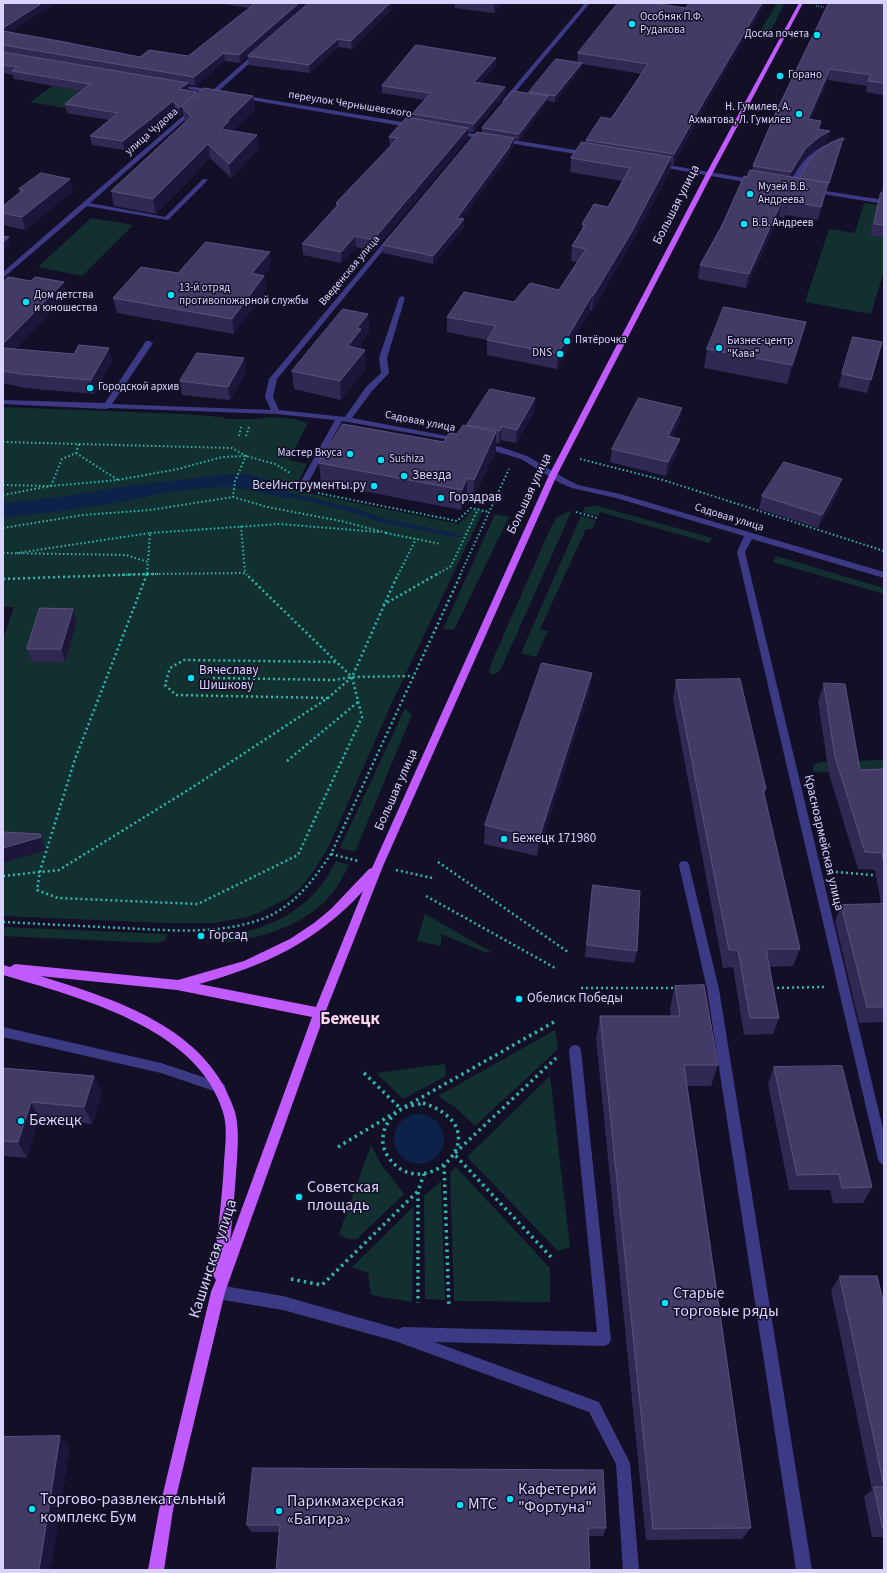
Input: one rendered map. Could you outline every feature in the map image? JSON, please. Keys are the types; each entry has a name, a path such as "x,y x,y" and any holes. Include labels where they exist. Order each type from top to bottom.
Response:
{"main road":[{"name":"Большая улица","path":"319,1013 378,866 554,475 709,174 801,3"},
{"path":"178,985 239,968 263,958 310,933 356,892 378,866"},
{"path":"3,969 178,985 319,1013"},
{"path":"3,969 63,989 147,1021 169,1035 188,1050 207,1070 220,1088 229,1112 232,1144 218,1292"},
{"name":"Кашинская улица","path":"156,1570 166,1510 218,1292 319,1013"}],"street":[{"path":"501,106 588,3"},
{"path":"202,102 266,45"},
{"path":"167,84 221,94"},
{"name":"переулок Чернышевского","path":"237,96 418,126"},
{"name":"улица Чудова","path":"3,276 196,108"},
{"path":"470,142 480,130"},
{"path":"450,132 593,155"},
{"path":"792,187 799,170 807,159 823,147 843,139"},
{"path":"648,164 763,183"},
{"path":"85,204 166,219 204,180"},
{"path":"784,186 799,188"},
{"path":"807,190 884,202"},
{"name":"Введенская улица","path":"276,412 269,397 274,379 396,232"},
{"path":"304,483 344,419 369,389 385,373 383,358 402,298"},
{"path":"106,407 149,343"},
{"name":"Садовая улица","path":"3,402 106,407 276,412 344,419 469,442 504,449 516,454 536,463 563,482 617,496 884,575"},
{"name":"Красноармейская улица","path":"749,535 741,552 884,1159"},
{"path":"684,865 713,988 804,1570"},
{"path":"3,1032 161,1068 220,1088"},
{"path":"395,1334 604,1339 575,1050"},
{"path":"218,1292 283,1302 395,1334 594,1407 623,1463 631,1570"}],"path":[{"path":"3,442 232,448 246,456 274,464 304,483 312,492 457,521 471,508 489,512"},
{"path":"51,486 62,459 76,453 79,444"},
{"path":"76,453 118,480"},
{"path":"3,922 166,930 234,928 251,924 278,912 303,894 324,867 516,454"},
{"path":"564,455 663,480 884,551"},
{"path":"233,496 232,491 246,456"},
{"path":"3,495 51,486 118,480 178,469 222,457 246,456"},
{"path":"3,485 51,486"},
{"path":"3,528 83,515 150,510 233,496 245,502 274,509 326,518 416,540 441,544"},
{"path":"383,606 451,566 478,509"},
{"path":"576,512 597,518"},
{"path":"9,554 150,533 241,526 279,524 387,533"},
{"path":"150,533 147,573 75,759 40,871 37,890 58,898 198,904 298,855 362,717 352,677 245,572 241,526"},
{"path":"3,876 59,870 193,787 328,698 352,677 383,606 416,540"},
{"path":"3,553 126,555 148,562"},
{"path":"3,579 147,573 245,572"},
{"path":"328,698 176,695 165,685 170,668 184,660 336,662"},
{"path":"213,678 333,680 352,677 413,676"},
{"path":"286,761 358,702"},
{"path":"438,862 568,952"},
{"path":"815,870 884,876"},
{"path":"426,896 557,969"},
{"path":"338,1147 401,1109 554,1022"},
{"path":"454,1154 457,1142 457,1131 453,1120 445,1112 435,1106 424,1103 411,1104 391,1116 384,1127 382,1138 384,1150 390,1160 399,1168 411,1173 424,1174 434,1172 444,1166 454,1154 560,1055"},
{"path":"364,1073 401,1109"},
{"path":"454,1154 551,1257"},
{"path":"444,1166 449,1308"},
{"path":"418,1303 418,1191 424,1174"},
{"path":"291,1279 322,1285 418,1191"}],"green space":[{"path":"780,3 784,5 770,32 766,34 760,32 776,4"},
{"path":"64,78 97,83 65,108 30,102"},
{"path":"864,203 884,206 884,271 871,314 805,302 829,229 855,233"},
{"path":"91,218 133,225 82,276 38,267"},
{"path":"3,407 182,414 224,417 225,419 257,419 269,417 295,419 308,423 289,460 307,464 294,490 459,524 473,509 483,511 389,709 328,848 311,875 300,888 288,898 248,917 215,923 164,923 3,916 3,639 14,607 3,607"},
{"path":"598,506 712,538 709,543 600,512 598,516 583,512 585,507"},
{"path":"572,510 501,669 496,674 491,674 489,671 493,659 551,527 557,517"},
{"path":"495,514 509,517 454,630 443,629"},
{"path":"581,516 596,520 592,529 586,529 540,629 548,631 536,657 521,653"},
{"path":"776,556 884,588 884,594 773,562"},
{"path":"405,708 412,715 355,852 340,848"},
{"path":"884,760 884,770 813,772 813,767 815,764 821,762"},
{"path":"336,861 349,865 330,896 307,915 294,923 266,934 221,943 221,937 258,928 289,914 303,904 315,892 326,878"},
{"path":"425,914 493,953 484,952 441,934 441,946 417,941"},
{"path":"3,927 168,934 164,941 155,943 3,936"},
{"path":"555,1030 558,1049 475,1126 455,1107 438,1096"},
{"path":"445,1064 446,1076 403,1099 376,1073"},
{"path":"550,1076 570,1247 558,1251 467,1157"},
{"path":"371,1145 381,1164 404,1194 357,1239 348,1239 339,1234"},
{"path":"456,1167 550,1268 550,1302 454,1301 450,1173"},
{"path":"441,1181 445,1300 425,1299 424,1196"},
{"path":"414,1206 412,1302 371,1295 368,1273 352,1267"}],"water":[{"path":"250,474 270,480 297,497 286,498 233,487 204,488 167,492 133,500 83,508 3,518 3,503 67,496 133,485 221,475"},
{"path":"419,1114 433,1118 440,1125 444,1139 440,1153 433,1160 419,1164 405,1160 398,1153 394,1139 398,1125 405,1118"}],"building":[{"path":"3,3 42,3 3,28"},
{"path":"256,3 299,3 239,55 224,53 194,77 3,45 3,31 140,57 149,50 188,56"},
{"path":"309,3 390,3 351,41 338,39 309,65 248,56"},
{"path":"618,3 652,3 686,8 689,3 762,3 674,154 586,140 601,117 611,119 648,64 578,53"},
{"path":"829,3 881,3 880,4 884,5 884,83 868,81 871,75 830,69 808,119 821,121 818,129 830,131 819,137 805,149 791,172 753,166 777,110"},
{"path":"416,45 496,58 474,82 505,87 474,124 412,114 431,93 382,86"},
{"path":"3,52 188,83 179,89 197,92 179,108 173,101 123,141 90,136 118,113 65,104 90,84 12,71 17,67 3,65"},
{"path":"556,59 582,63 555,96 529,92"},
{"path":"204,88 253,96 227,121 229,121 221,129 257,135 229,164 208,144 153,199 111,191 191,117 182,107"},
{"path":"513,91 548,96 519,134 482,128"},
{"path":"407,117 468,128 373,240 355,236 341,252 302,244 339,204 336,203 398,138 389,137"},
{"path":"477,132 514,138 510,146 457,218 464,219 433,256 383,245"},
{"path":"843,138 829,183 800,178 807,163 817,152 830,143"},
{"path":"582,142 671,157 631,233 593,296 592,295 558,354 487,340 496,326 447,317 464,292 514,302 530,283 559,290 586,249 572,246 585,225 582,224 594,204 608,207 630,168 571,158"},
{"path":"750,170 828,183 821,207 788,201 787,204 781,203 749,274 700,265 721,228 744,176 747,177"},
{"path":"41,173 70,179 22,217 3,213 3,206 23,190 19,189"},
{"path":"881,193 884,193 884,225 874,224"},
{"path":"3,236 9,237 3,242"},
{"path":"206,242 270,252 252,273 264,276 232,319 113,298 141,267 178,273"},
{"path":"8,277 31,281 35,277 64,282 3,344 3,283"},
{"path":"724,307 806,322 792,365 707,349"},
{"path":"343,309 368,314 357,328 361,329 348,346 365,350 340,381 292,371"},
{"path":"853,337 882,342 871,380 842,374"},
{"path":"79,345 109,348 91,380 3,371 3,348 74,354"},
{"path":"197,353 244,358 228,387 180,381"},
{"path":"490,389 535,398 517,430 502,426 500,431 467,425"},
{"path":"639,398 682,408 668,436 680,439 668,462 612,449"},
{"path":"343,424 444,442 449,433 457,434 463,425 496,432 474,480 467,478 462,490 319,463"},
{"path":"784,462 842,479 822,515 762,496"},
{"path":"40,608 73,609 61,649 27,649"},
{"path":"542,663 592,673 539,838 485,825"},
{"path":"740,679 766,789 763,789 800,949 766,949 779,1018 750,1018 738,950 729,950 676,680"},
{"path":"824,683 845,684 860,770 884,769 884,864 882,853 865,852 835,757"},
{"path":"3,832 40,834 41,837 3,848"},
{"path":"593,885 640,891 637,951 587,945"},
{"path":"884,904 884,1007 867,1007 841,905"},
{"path":"704,985 718,1065 684,1065 751,1528 653,1529 600,1016 680,1016 675,986"},
{"path":"842,1066 872,1187 842,1188 839,1174 797,1175 774,1067"},
{"path":"3,1068 94,1076 84,1107 31,1102 18,1142 3,1141"},
{"path":"840,1276 877,1276 884,1305 884,1486"},
{"name":"Торгово-развлекательный комплекс Бум","path":"60,1436 39,1570 3,1570 3,1437"},
{"path":"253,1468 603,1470 606,1528 588,1528 590,1570 276,1570 280,1525 247,1525"},
{"path":"874,1487 884,1487 884,1528 883,1528"}],"waterway":[{"path":"287,494 357,511 380,520 458,536"}],"place":[{"name":"Особняк П.Ф. Рудакова","path":"632,24"},
{"name":"Доска почета","path":"817,35"},
{"name":"Горано","path":"780,76"},
{"name":"Н. Гумилев, А. Ахматова, Л. Гумилев","path":"799,114"},
{"name":"Музей В.В. Андреева","path":"750,194"},
{"name":"В.В. Андреев","path":"744,224"},
{"name":"13-й отряд противопожарной службы","path":"171,295"},
{"name":"Дом детства и юношества","path":"26,302"},
{"name":"Пятёрочка","path":"567,341"},
{"name":"Бизнес-центр \"Кава\"","path":"719,348"},
{"name":"DNS","path":"560,354"},
{"name":"Городской архив","path":"90,388"},
{"name":"Мастер Вкуса","path":"350,454"},
{"name":"Sushiza","path":"381,460"},
{"name":"Звезда","path":"404,476"},
{"name":"ВсеИнструменты.ру","path":"374,486"},
{"name":"Горздрав","path":"441,498"},
{"name":"Вячеславу Шишкову","path":"191,678"},
{"name":"Бежецк 171980","path":"504,839"},
{"name":"Горсад","path":"201,936"},
{"name":"Обелиск Победы","path":"519,999"},
{"name":"Бежецк","path":"21,1121"},
{"name":"Советская площадь","path":"299,1197"},
{"name":"Старые торговые ряды","path":"665,1303"},
{"name":"Кафетерий \"Фортуна\"","path":"510,1499"},
{"name":"МТС","path":"460,1505"},
{"name":"Торгово-развлекательный комплекс Бум","path":"32,1509"},
{"name":"Парикмахерская «Багира»","path":"279,1511"}],"district":[{"name":"Бежецк","path":"350,1020"}]}
